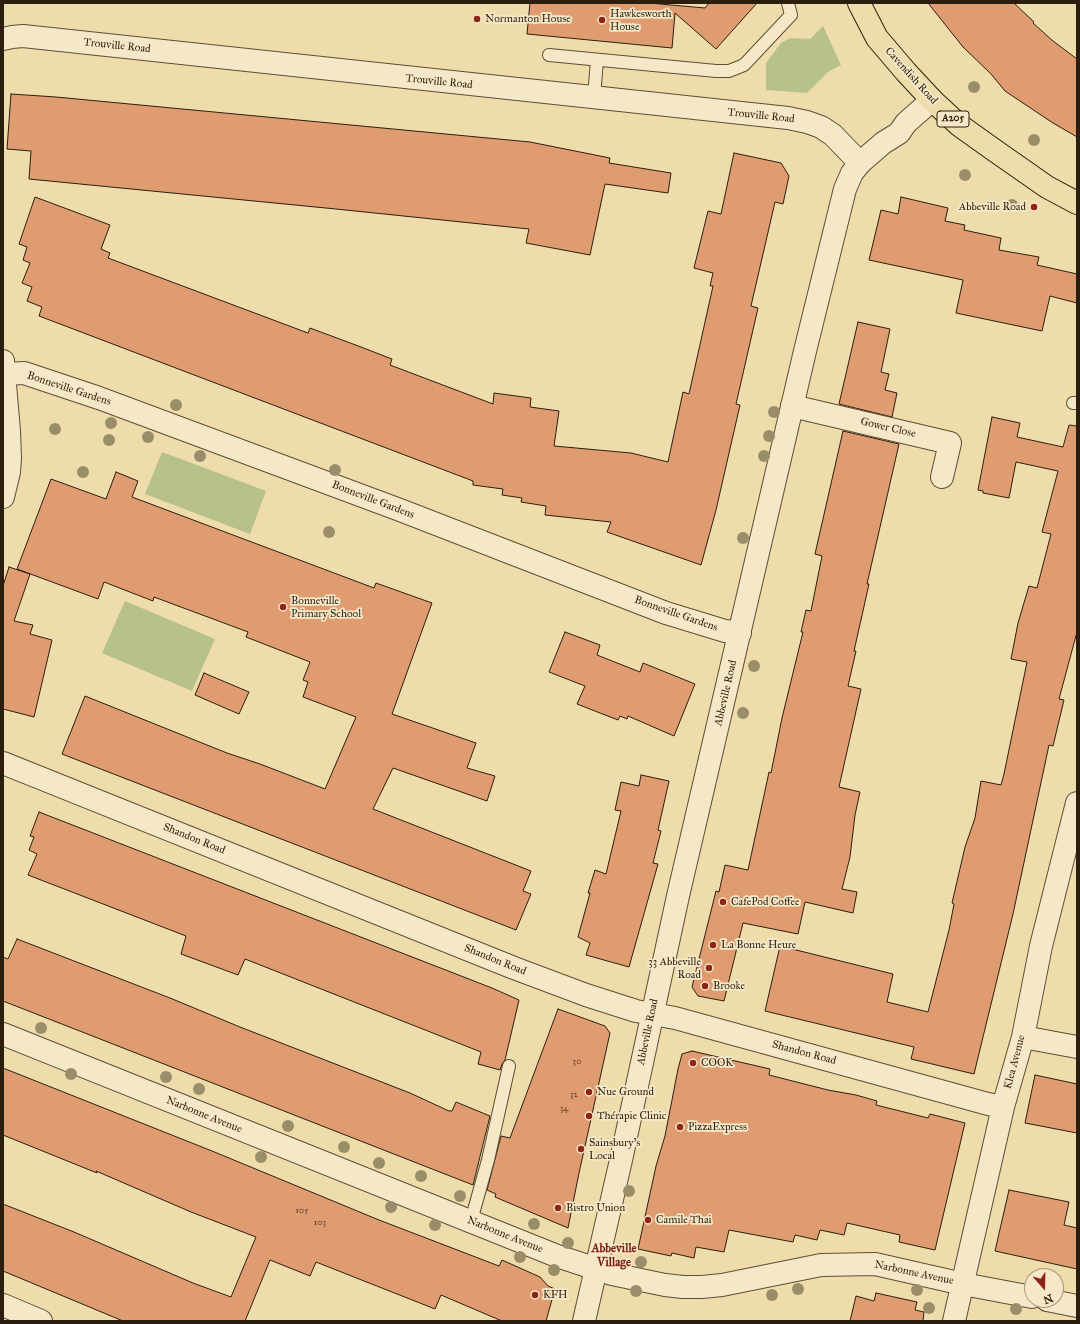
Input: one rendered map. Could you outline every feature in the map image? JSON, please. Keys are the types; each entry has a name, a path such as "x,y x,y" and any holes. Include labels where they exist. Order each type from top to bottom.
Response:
{"highway":[{"name":"Cavendish Road","path":"859,3 877,38 932,100 959,124 994,150 1047,187 1077,203"}],"street":[{"name":"Trouville Road","path":"3,39 23,36 788,118 821,127 833,135 860,163"},
{"name":"Abbeville Road","path":"584,1321 597,1269 678,896 792,406 847,181 860,163 883,143 899,133 906,123 932,100"},
{"name":"Bonneville Gardens","path":"4,379 24,373 100,398 400,510 666,613 725,631 740,634"},
{"path":"3,497 9,472 10,458 10,431 4,379"},
{"name":"Gower Close","path":"792,406 950,443 942,477"},
{"name":"Shandon Road","path":"3,763 514,968 586,995 636,1011 675,1018 1003,1107"},
{"name":"Klea Avenue","path":"954,1321 1003,1107 1023,1037 1041,946 1077,802"},
{"name":"Narbonne Avenue","path":"3,1034 557,1256 612,1274 665,1285 702,1287 722,1285 821,1265 875,1264 963,1284 1024,1295"},
{"path":"1023,1037 1077,1047"},
{"path":"1064,1303 1077,1306"},
{"path":"3,1305 41,1321"}],"lane":[{"path":"549,55 716,72 729,71 740,68 744,65 791,15 788,3"},
{"path":"594,98 597,60"},
{"path":"471,1221 488,1160 509,1066"}],"green space":[{"path":"823,26 841,65 828,72 807,93 766,90 766,63 781,43 790,38 810,39"},
{"path":"162,452 266,491 250,534 145,494"},
{"path":"125,601 215,639 192,691 102,653"}],"building":[{"name":"Hawkesworth House","path":"530,3 649,3 705,8 709,3 757,3 716,49 675,13 672,48 527,34"},
{"path":"928,3 1014,3 1053,41 1077,59 1077,137 1005,91 991,74 963,47"},
{"path":"11,94 530,142 610,158 609,163 671,173 668,193 605,184 590,255 526,243 529,229 29,179 31,151 7,149"},
{"path":"734,153 781,163 789,176 783,204 775,202 751,306 758,308 736,404 740,405 716,510 701,565 607,532 611,522 545,515 546,506 521,502 522,498 502,495 503,489 473,485 473,481 39,316 42,307 27,301 32,287 22,283 30,263 23,260 27,247 19,244 35,197 110,225 101,249 110,253 108,258 308,333 310,328 361,347 392,359 390,365 493,404 494,393 531,398 530,407 559,411 554,446 631,453 668,462 683,392 689,394 713,286 710,286 713,273 694,268 708,211 721,214"},
{"path":"901,197 948,208 945,221 965,225 964,230 1001,238 999,250 1039,257 1037,265 1077,274 1077,303 1050,296 1042,331 956,313 963,280 869,260 881,210 898,214"},
{"path":"858,322 890,329 881,372 889,374 885,390 897,393 892,417 839,404"},
{"path":"992,417 1020,423 1017,437 1063,447 1069,425 1077,426 1077,632 1059,699 1064,700 1053,746 1049,745 1013,914 974,1074 911,1059 914,1047 765,1011 780,946 893,974 887,1002 928,1012 949,930 954,904 952,903 965,847 975,818 981,781 1001,785 1004,774 1027,662 1011,659 1018,623 1029,586 1037,588 1051,534 1042,532 1058,471 1016,462 1009,498 983,493 983,491 978,490"},
{"path":"843,431 899,444 867,584 869,584 848,686 861,689 839,787 860,792 855,815 850,857 842,889 857,892 853,913 805,902 798,934 743,923 724,1001 698,996 692,987 716,891 719,892 725,865 748,870 769,772 771,773 782,718 803,632 801,632 806,610 811,611 822,556 815,554"},
{"path":"116,472 138,481 132,497 374,588 376,583 432,603 392,714 476,743 467,768 495,776 487,801 393,768 373,809 531,871 523,891 531,894 516,930 62,754 85,696 227,753 325,789 356,717 303,697 308,682 303,680 310,662 246,637 248,632 154,597 153,601 104,582 98,599 17,569 51,479 106,499"},
{"path":"9,567 30,574 14,621 33,625 30,634 52,640 34,717 3,709 3,586"},
{"path":"565,632 600,645 597,655 640,672 643,663 695,684 674,736 628,716 627,719 620,716 618,720 577,704 585,686 549,672"},
{"path":"204,673 249,692 239,714 195,695"},
{"path":"641,775 669,781 658,830 661,831 653,863 658,864 629,967 586,955 590,943 578,937 595,870 606,874 621,811 615,810 621,782 639,786"},
{"path":"39,812 492,988 519,1000 505,1060 500,1070 478,1064 481,1052 245,959 238,975 181,954 186,936 28,875 37,854 29,850 34,837 30,836"},
{"path":"17,939 410,1093 449,1111 452,1111 456,1102 490,1116 473,1185 3,1001 3,957 8,959"},
{"path":"558,1009 605,1026 610,1033 568,1228 495,1197 496,1194 487,1190 501,1136 510,1138"},
{"path":"692,1051 770,1069 769,1075 828,1090 856,1095 877,1101 876,1105 928,1118 930,1114 965,1123 935,1250 899,1242 900,1235 847,1223 844,1235 820,1230 817,1240 795,1235 793,1242 729,1230 724,1252 696,1247 694,1258 672,1253 671,1256 638,1249 656,1166 665,1136 682,1054"},
{"path":"3,1068 212,1151 379,1220 499,1266 502,1260 540,1277 548,1286 555,1289 546,1321 502,1321 441,1295 435,1309 316,1262 310,1276 270,1260 245,1321 123,1321 3,1271 3,1204 74,1232 193,1283 231,1297 256,1237 191,1212 96,1171 97,1173 3,1135"},
{"path":"1035,1075 1077,1084 1077,1133 1025,1123"},
{"path":"1009,1190 1069,1202 1064,1225 1077,1228 1077,1269 995,1251"},
{"path":"876,1293 917,1302 915,1310 924,1312 923,1321 850,1321 856,1296 874,1301"}],"place":[{"name":"Normanton House","path":"477,19"},
{"name":"Hawkesworth House","path":"602,20"},
{"name":"Abbeville Road","path":"1034,207"},
{"name":"Bonneville Primary School","path":"283,607"},
{"name":"CafePod Coffee","path":"723,902"},
{"name":"La Bonne Heure","path":"713,945"},
{"name":"33 Abbeville Road","path":"709,968"},
{"name":"Brooke","path":"705,986"},
{"name":"COOK","path":"693,1063"},
{"name":"Nue Ground","path":"589,1092"},
{"name":"Thérapie Clinic","path":"589,1116"},
{"name":"PizzaExpress","path":"680,1127"},
{"name":"Sainsbury's Local","path":"581,1149"},
{"name":"Bistro Union","path":"558,1208"},
{"name":"Camile Thai","path":"648,1220"},
{"name":"KFH","path":"535,1295"}],"district":[{"name":"Abbeville Village","path":"614,1256"}]}
